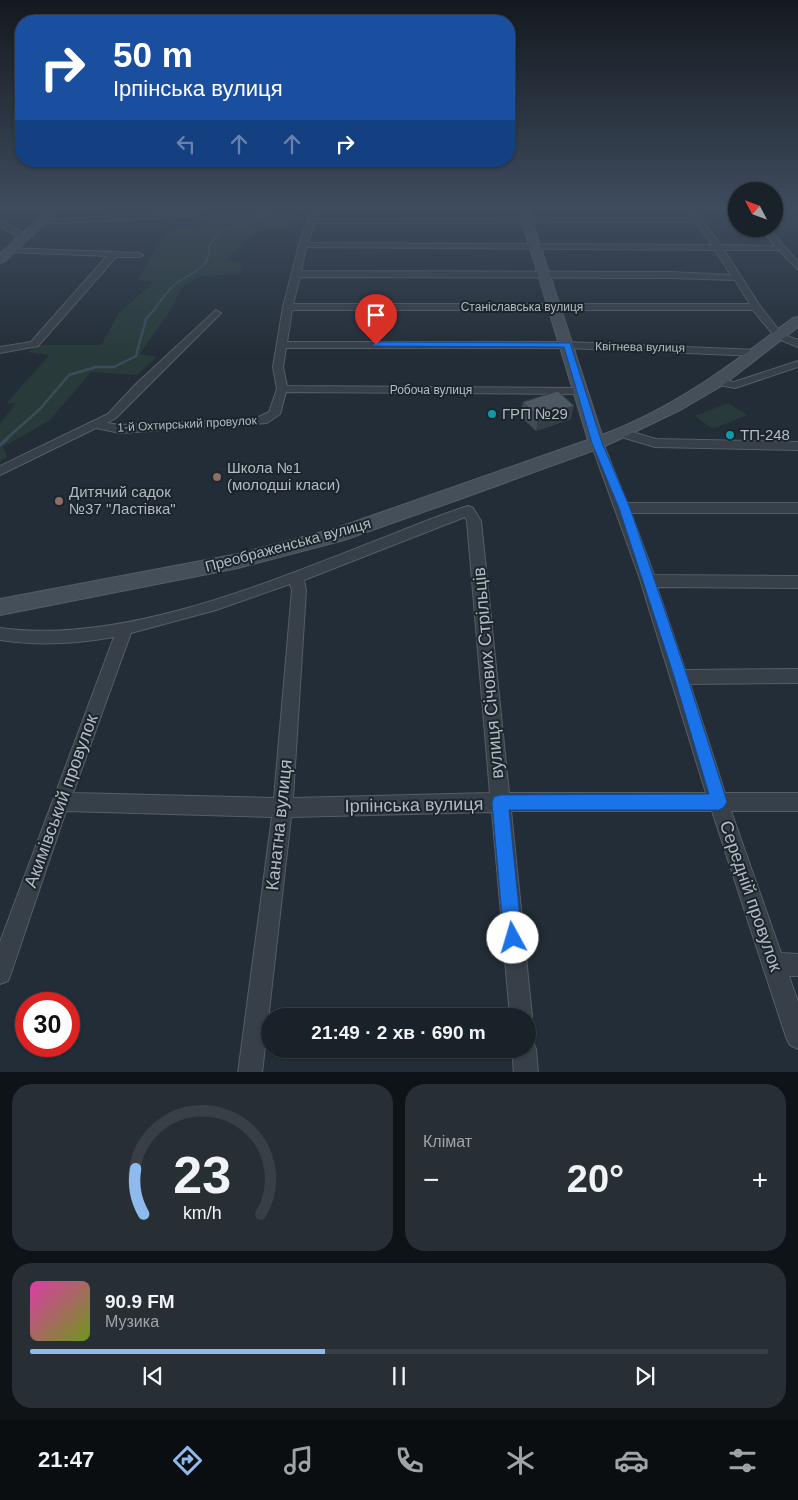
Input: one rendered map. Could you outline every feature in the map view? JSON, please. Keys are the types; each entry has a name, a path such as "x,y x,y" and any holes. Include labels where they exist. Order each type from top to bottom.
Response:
{"main road":[{"name":"Преображенська вулиця","path":"0,607 238,561 337,535 454,495 597,443 677,406 718,382 798,321"}],"street":[{"path":"0,350 34,344 110,258"},
{"name":"1-й Охтирський провулок","path":"97,425 120,429 263,420 274,414 282,389 278,368 281,345 288,307 301,258"},
{"path":"539,258 597,443"},
{"path":"725,258 756,307 779,336 798,344"},
{"path":"298,274 671,275 738,278"},
{"name":"Станіславська вулиця","path":"288,307 756,307"},
{"path":"0,471 112,416 145,380 216,312"},
{"name":"Квітнева вулиця","path":"281,345 567,345 758,352"},
{"path":"718,382 735,385 798,364"},
{"name":"Робоча вулиця","path":"282,389 581,391"},
{"path":"622,433 655,444 798,446"},
{"name":"Середній провулок","path":"597,443 624,508 680,676 719,802 798,1037"},
{"path":"624,508 798,508"},
{"name":"вулиця Січових Стрільців","path":"296,578 468,511 474,521 520,1008"},
{"path":"0,634 14,637 62,638 124,630 250,595 296,578"},
{"name":"Канатна вулиця","path":"250,1072 283,808 300,590 296,578"},
{"path":"648,581 798,582"},
{"name":"Акимівський провулок","path":"0,972 60,802 124,630"},
{"path":"680,676 798,676"},
{"name":"Ірпінська вулиця","path":"60,802 283,808 500,802 798,802"},
{"path":"775,964 798,964"},
{"path":"525,1058 526,1072"}],"green space":[{"path":"150,258 228,258 226,260 243,263 240,274 203,276 188,282 180,291 171,309 140,354 157,357 137,375 91,372 50,420 3,447 7,457 0,462 0,424 16,403 6,404 49,355 28,352 38,345 101,345 119,313 154,282 137,280"},
{"path":"728,403 747,415 713,429 695,416"}],"building":[{"path":"558,391 574,406 538,417 523,402"}],"waterway":[{"path":"153,311 173,286 203,266 208,258"},
{"path":"5,440 40,409 69,375 96,367 114,367 136,356 146,319 154,310"},
{"path":"0,445 7,439"}],"place":[{"name":"ГРП №29","path":"492,414"},
{"name":"ТП-248","path":"730,435"},
{"name":"Школа №1 (молодші класи)","path":"217,477"},
{"name":"Дитячий садок №37 \"Ластівка\"","path":"59,501"}],"route":[{"path":"376,345 567,345 591,426 624,508 680,676 719,802 500,802 513,938"}]}
